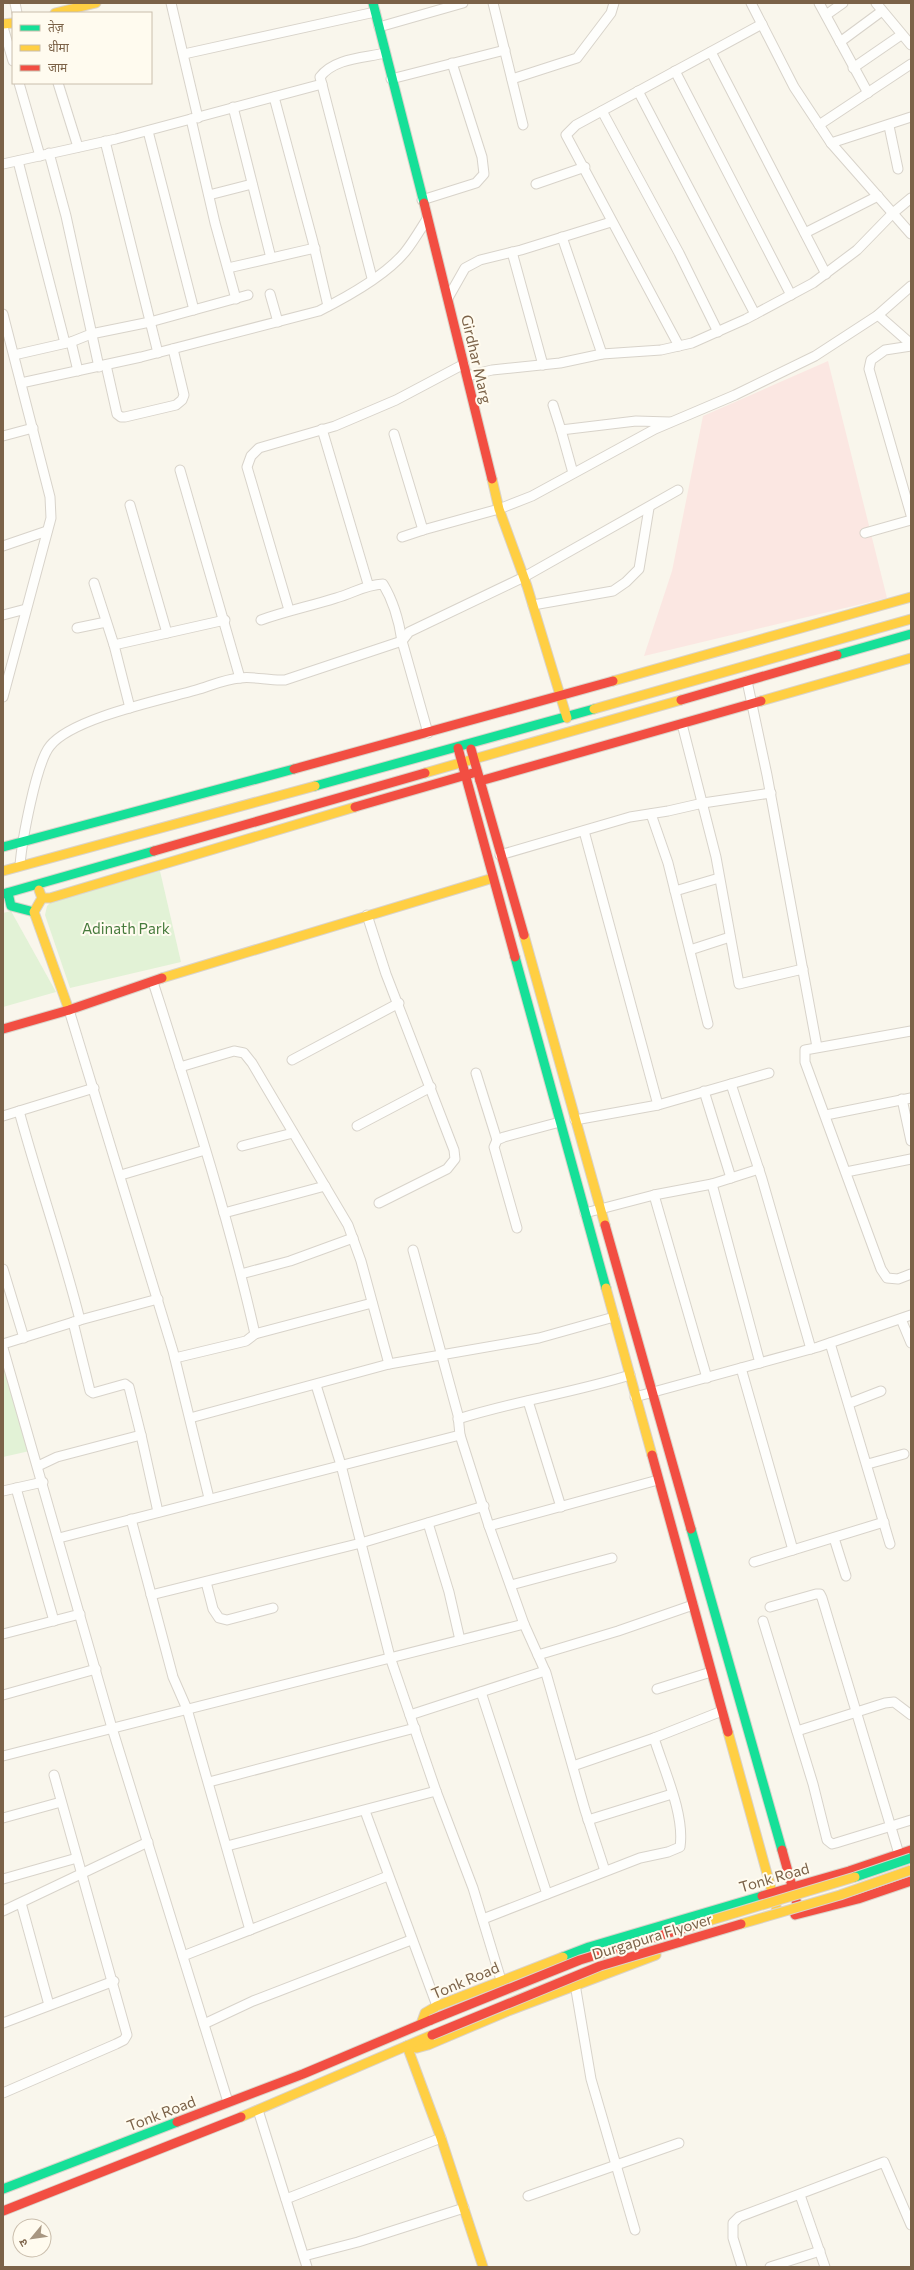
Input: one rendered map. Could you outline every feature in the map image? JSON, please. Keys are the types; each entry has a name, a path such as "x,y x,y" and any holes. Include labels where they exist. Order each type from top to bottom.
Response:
{"street":[{"path":"59,12 96,3"},
{"path":"171,3 184,54 209,195 236,299"},
{"path":"379,27 445,6 463,3"},
{"path":"493,3 523,125"},
{"path":"512,79 577,58 611,13 614,3"},
{"path":"752,3 794,87 831,143 911,234"},
{"path":"819,3 868,93"},
{"path":"826,15 843,3"},
{"path":"876,3 911,45"},
{"path":"184,54 374,8"},
{"name":"Girdhar Marg","path":"374,8 447,294 499,509 524,577 567,718"},
{"path":"840,42 882,11"},
{"path":"679,346 611,222 585,167 566,135 576,125 602,110 762,24"},
{"path":"3,27 12,58"},
{"path":"854,68 902,34"},
{"path":"391,79 504,50"},
{"path":"711,52 826,274"},
{"path":"372,278 320,77 326,70 335,64 385,53"},
{"path":"422,200 476,183 484,174 482,157 452,63"},
{"path":"819,125 911,64"},
{"path":"675,72 791,295"},
{"path":"19,84 66,216 91,334 118,414 121,417 139,414 176,404 182,400 184,396 173,349"},
{"path":"58,84 78,147"},
{"path":"3,164 195,119 233,107 322,84"},
{"path":"638,91 755,314"},
{"path":"274,97 315,248 328,306"},
{"path":"233,107 271,258"},
{"path":"602,110 718,332"},
{"path":"831,143 889,126 911,117"},
{"path":"889,126 898,169"},
{"path":"148,130 194,310"},
{"path":"105,141 158,353"},
{"path":"18,161 68,342 78,371"},
{"path":"536,184 585,167"},
{"path":"209,195 252,184"},
{"path":"805,233 878,196"},
{"path":"467,376 492,370 543,365 602,354 661,350 692,343 755,314 826,274 857,250 893,213 911,198"},
{"path":"21,383 158,353 318,311 344,298 404,253 427,219"},
{"path":"447,294 465,268 480,260 512,252 611,222"},
{"path":"562,237 602,354"},
{"path":"228,268 315,248"},
{"path":"512,252 543,365"},
{"path":"402,537 499,509 532,496 573,473 673,422 735,395 815,356 878,315 911,286"},
{"path":"14,355 68,342 91,334 150,322 236,299 248,294"},
{"path":"270,294 278,322"},
{"path":"3,314 50,497 51,518 26,609 6,673 3,697"},
{"path":"878,315 911,345"},
{"path":"911,345 885,350 871,360 869,369 911,515"},
{"path":"289,610 247,467 251,456 259,448 335,426 396,400 464,364"},
{"path":"553,405 573,473"},
{"path":"561,430 636,421 673,422"},
{"path":"3,436 33,428"},
{"path":"322,429 368,584"},
{"path":"394,434 423,530"},
{"path":"180,470 225,620 240,678"},
{"path":"20,865 22,841 43,759 50,746 60,736 74,729 130,708 240,678 271,681 285,680 402,641 409,632 524,577 649,508 678,490"},
{"path":"130,505 167,633"},
{"path":"533,605 613,591 626,582 639,569 649,508"},
{"path":"865,532 911,520"},
{"path":"3,546 47,531"},
{"path":"94,583 114,645 130,708"},
{"path":"261,620 289,610 337,598 368,584 383,584 390,596 400,623 402,641 428,733"},
{"path":"5,847 22,841 224,789 428,733 911,597"},
{"path":"3,615 26,609"},
{"path":"114,645 225,620"},
{"path":"3,870 567,718 911,620"},
{"path":"77,628 106,622"},
{"path":"34,912 7,907 5,893 911,634"},
{"path":"42,898 50,898 254,836 465,776 478,777 682,724 911,658"},
{"path":"747,681 770,794 817,1048"},
{"path":"682,724 703,803 739,984 803,968"},
{"path":"469,744 800,1913"},
{"path":"458,748 780,1920"},
{"path":"500,855 630,817 703,803 770,794"},
{"path":"651,814 668,863 708,1024"},
{"path":"584,831 658,1105"},
{"path":"3,1029 69,1010 191,968 493,878"},
{"path":"674,891 719,878"},
{"path":"37,884 42,898 34,912 69,1010 158,1298 175,1358 209,1498"},
{"path":"367,915 454,1150 455,1159 447,1169 379,1203"},
{"path":"690,950 730,937"},
{"path":"154,982 224,1213 241,1274 255,1334"},
{"path":"292,1060 399,1004"},
{"path":"911,1031 805,1050 805,1062 826,1115 871,1242 887,1278 898,1279 911,1274"},
{"path":"180,1067 234,1051 244,1053 348,1225 389,1364"},
{"path":"476,1073 497,1140 494,1147 497,1164 517,1228"},
{"path":"575,1120 658,1105 769,1073"},
{"path":"731,1084 759,1169 811,1349"},
{"path":"3,1116 94,1088"},
{"path":"357,1126 431,1088"},
{"path":"704,1091 731,1178"},
{"path":"826,1115 907,1099 911,1140"},
{"path":"19,1111 43,1196 65,1260 90,1391 93,1392 126,1384 129,1388 158,1512"},
{"path":"497,1140 560,1122"},
{"path":"242,1146 293,1133"},
{"path":"121,1175 205,1150"},
{"path":"846,1172 911,1159"},
{"path":"585,1213 654,1195 712,1184 759,1169"},
{"path":"712,1184 760,1363"},
{"path":"224,1213 325,1186"},
{"path":"654,1195 707,1378"},
{"path":"241,1274 290,1260 353,1238"},
{"path":"413,1250 442,1354 458,1419 460,1435 484,1506 489,1526 524,1624 545,1671 588,1820 605,1871"},
{"path":"3,1269 24,1338"},
{"path":"3,1344 158,1298"},
{"path":"175,1358 246,1341 255,1334 372,1303"},
{"path":"636,1397 811,1349 911,1315"},
{"path":"190,1418 389,1364 539,1338 614,1317"},
{"path":"901,1319 911,1344"},
{"path":"830,1343 850,1403 890,1544"},
{"path":"3,1348 43,1482 112,1728 228,2102"},
{"path":"741,1368 793,1550"},
{"path":"458,1419 491,1408 528,1401 630,1375"},
{"path":"316,1385 341,1465 390,1657 436,1791 483,1919 501,1980"},
{"path":"850,1403 881,1391"},
{"path":"528,1401 561,1507"},
{"path":"38,1466 65,1455 141,1435"},
{"path":"59,1538 209,1498 460,1435"},
{"path":"868,1464 904,1454"},
{"path":"489,1526 658,1480"},
{"path":"3,1491 43,1482"},
{"path":"16,1488 54,1621"},
{"path":"151,1595 361,1543 484,1506"},
{"path":"131,1519 173,1677 187,1709 250,1930"},
{"path":"754,1562 884,1522"},
{"path":"428,1523 449,1592 460,1640"},
{"path":"834,1538 846,1576"},
{"path":"511,1585 612,1558"},
{"path":"206,1582 213,1609 217,1616 222,1620 273,1608"},
{"path":"770,1607 820,1594 899,1854"},
{"path":"538,1655 618,1631 693,1605"},
{"path":"3,1634 80,1614"},
{"path":"763,1621 829,1842 836,1843 911,1820"},
{"path":"3,1756 524,1624"},
{"path":"3,1695 96,1669"},
{"path":"410,1715 545,1671"},
{"path":"657,1689 711,1672"},
{"path":"481,1692 547,1894"},
{"path":"797,1731 856,1711 894,1702 911,1715"},
{"path":"573,1766 654,1738 722,1711"},
{"path":"209,1782 415,1728"},
{"path":"483,1919 640,1858 668,1852 680,1847 682,1834 672,1794 654,1738"},
{"path":"3,2093 124,2040 127,2030 114,1981 81,1874 54,1775"},
{"path":"227,1846 365,1811 436,1791"},
{"path":"588,1820 672,1794"},
{"path":"3,1818 61,1802"},
{"path":"365,1811 411,1940 437,2006"},
{"path":"3,1911 148,1842"},
{"name":"Tonk Road","path":"3,2189 303,2074 421,2024 425,2013 437,2006 589,1947 911,1850"},
{"path":"3,1879 77,1858"},
{"name":"Durgapura Flyover","path":"421,2024 580,1960 851,1878 911,1858"},
{"name":"Durgapura Flyover","path":"407,2046 555,1983 623,1958 777,1914 911,1870"},
{"path":"183,1956 388,1876"},
{"path":"3,2211 258,2110 407,2046 417,2048 428,2045 575,1984 639,1961 728,1933 858,1899 911,1881"},
{"path":"21,1903 49,2005"},
{"path":"631,1934 639,1961"},
{"path":"204,2024 274,1992 411,1940"},
{"path":"3,2023 114,1981"},
{"path":"575,1984 591,2079 636,2230"},
{"path":"407,2046 442,2138 483,2267"},
{"path":"258,2110 307,2267"},
{"path":"286,2199 442,2138"},
{"path":"528,2196 679,2143"},
{"path":"742,2267 733,2238 733,2223 739,2217 884,2162 911,2225"},
{"path":"800,2195 825,2267"},
{"path":"304,2256 358,2242 464,2208"},
{"path":"770,2267 820,2251"}],"shaded area":[{"path":"828,361 887,598 644,656 672,571 703,416"}],"green space":[{"name":"Adinath Park","path":"160,871 181,962 70,988 45,915 47,906 51,902"},
{"path":"11,911 56,992 3,1007 3,913"},
{"path":"3,1348 34,1450 3,1457"}],"traffic: fast":[{"path":"373,3 424,203"},
{"path":"837,655 911,634"},
{"path":"315,786 594,709"},
{"path":"3,847 294,769"},
{"path":"3,894 154,851"},
{"path":"8,893 11,906 34,912"},
{"path":"515,957 606,1288"},
{"path":"691,1529 782,1850"},
{"path":"855,1877 911,1858"},
{"path":"563,1957 589,1947 762,1896"},
{"path":"3,2189 177,2122"}],"traffic: slow":[{"path":"59,12 96,3"},
{"path":"3,24 12,23"},
{"path":"492,479 499,509 527,586 567,718"},
{"path":"613,681 911,597"},
{"path":"594,709 911,619"},
{"path":"761,701 911,658"},
{"path":"425,773 681,700"},
{"path":"3,871 315,786"},
{"path":"42,898 50,898 355,807"},
{"path":"162,978 493,878"},
{"path":"39,890 42,898 34,912 69,1010"},
{"path":"524,935 605,1225"},
{"path":"606,1288 652,1455"},
{"path":"728,1732 777,1910"},
{"path":"741,1924 840,1895 911,1870"},
{"path":"692,1926 855,1877"},
{"path":"407,2046 417,2048 428,2045 508,2011 656,1955"},
{"path":"421,2024 425,2013 437,2006 563,1957"},
{"path":"241,2117 432,2035"},
{"path":"407,2046 441,2138 483,2267"}],"traffic: jam":[{"path":"424,203 492,479"},
{"path":"681,700 837,655"},
{"path":"294,769 613,681"},
{"path":"480,781 761,701"},
{"path":"458,748 515,957"},
{"path":"471,749 524,935"},
{"path":"154,851 425,773"},
{"path":"355,807 473,773"},
{"path":"3,1029 69,1010 162,978"},
{"path":"605,1225 691,1529"},
{"path":"652,1455 728,1732"},
{"path":"782,1850 797,1904"},
{"path":"762,1896 849,1871 911,1850"},
{"path":"795,1915 858,1899 911,1881"},
{"path":"432,2035 600,1966 741,1924"},
{"path":"431,2020 580,1960 692,1926"},
{"path":"177,2122 303,2074 431,2020"},
{"path":"3,2211 241,2117"}]}
